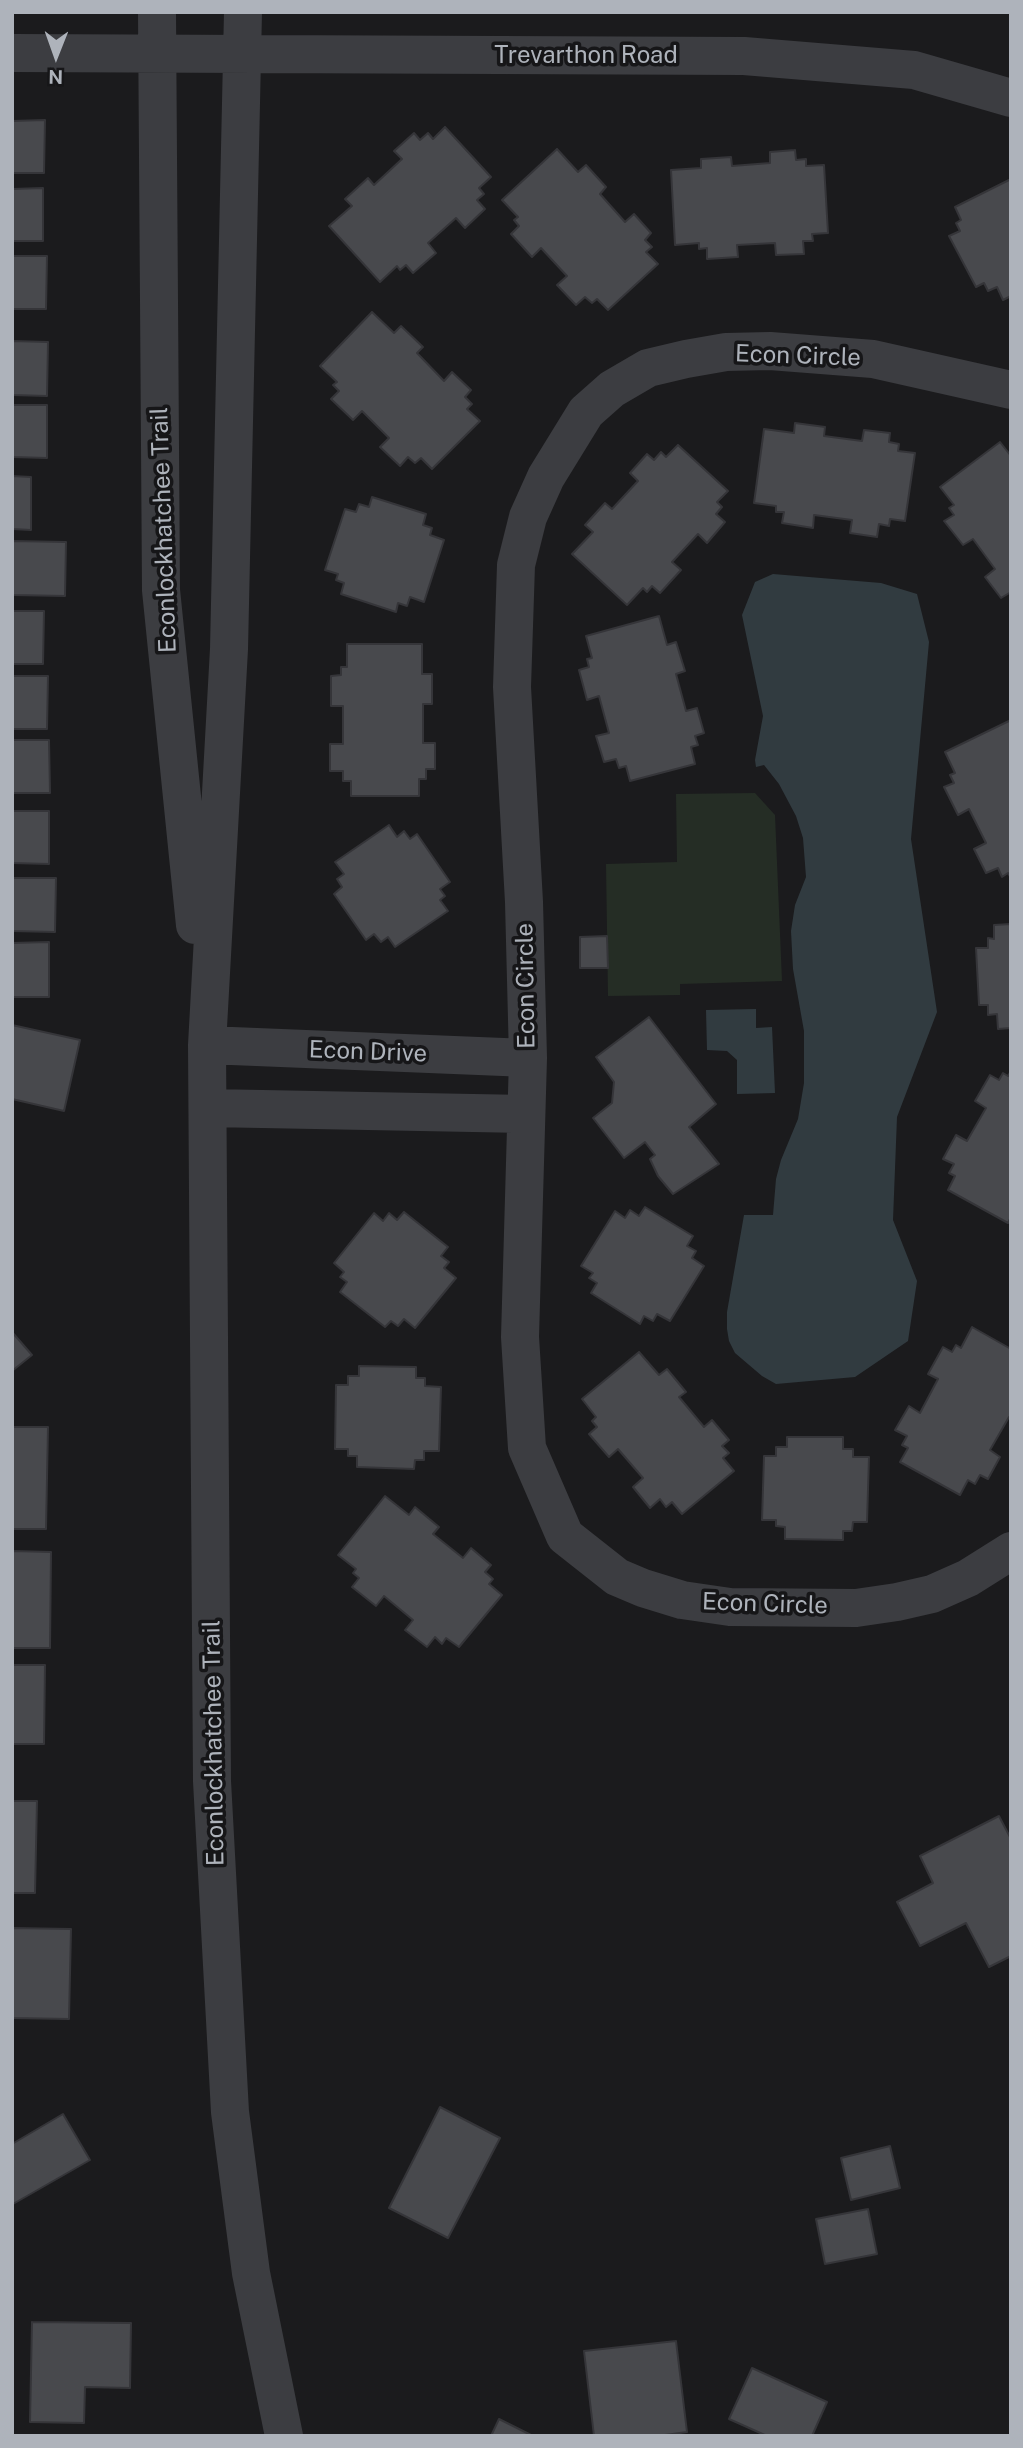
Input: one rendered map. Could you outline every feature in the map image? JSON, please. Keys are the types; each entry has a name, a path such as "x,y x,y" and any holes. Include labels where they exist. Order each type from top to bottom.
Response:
{"street":[{"name":"Econlockhatchee Trail","path":"158,12 161,590 208,1045"},
{"name":"Econlockhatchee Trail","path":"243,12 229,649 208,1045 212,1781 229,2098 250,2273 284,2436"},
{"name":"Trevarthon Road","path":"12,53 744,56 914,70 1011,98"},
{"name":"Econ Circle","path":"1011,390 873,359 770,351 726,352 648,368 612,389 586,412 546,477 528,517 516,565 512,687 524,902 528,1058 520,1337 527,1448 565,1535 623,1579 682,1600 730,1606 856,1608 897,1602 932,1594 968,1578 1011,1551"},
{"name":"Econ Drive","path":"208,1045 528,1058"},
{"path":"209,1108 526,1114"}],"shaded area":[{"path":"773,574 881,583 917,594 929,642 911,839 937,1012 897,1117 893,1220 917,1281 908,1341 855,1377 776,1384 735,1353 727,1329 727,1312 744,1215 773,1215 776,1179 798,1119 804,1083 804,1031 793,969 791,931 795,905 806,877 803,838 796,816 779,784 764,765 756,767 763,716 742,615 755,582"},
{"path":"755,793 775,815 782,981 680,984 680,995 608,996 606,864 677,862 676,794"},
{"path":"756,1009 756,1028 772,1027 775,1093 737,1094 737,1060 727,1051 707,1050 706,1010"}],"building":[{"path":"45,120 44,173 12,173 12,121"},
{"path":"445,127 491,177 479,188 484,194 477,200 485,209 465,228 456,218 428,243 436,253 413,273 406,265 400,270 397,266 380,282 329,226 352,206 345,199 368,178 374,185 402,159 394,151 414,133 420,140 428,133 433,139"},
{"path":"557,149 578,172 586,165 606,187 600,194 625,222 634,214 651,233 645,240 652,247 646,252 658,264 608,310 597,299 592,303 585,297 576,305 557,285 567,276 541,248 532,257 511,234 519,226 514,220 518,217 502,200"},
{"path":"795,150 796,160 806,159 806,166 824,165 828,233 812,234 813,241 803,241 804,254 776,255 775,243 737,245 738,257 707,259 707,248 699,249 699,243 675,245 671,170 701,168 701,159 731,157 732,166 770,163 770,152"},
{"path":"1011,179 1011,296 1003,300 997,287 988,291 984,283 976,287 949,236 960,231 956,223 961,220 955,207"},
{"path":"43,188 43,241 12,241 12,189"},
{"path":"12,256 47,256 46,309 12,309"},
{"path":"372,312 394,333 401,326 423,347 417,353 444,381 452,372 471,390 465,397 472,404 467,409 480,421 432,469 421,458 415,463 408,457 400,466 380,447 389,438 362,411 353,420 331,399 339,391 333,385 337,382 320,366"},
{"path":"12,341 48,342 47,396 12,395"},
{"path":"12,405 47,405 47,458 12,457"},
{"path":"795,423 825,427 824,436 862,441 864,430 890,433 889,442 899,444 898,451 915,453 905,521 890,519 889,526 879,524 877,537 850,533 852,520 814,515 813,528 782,523 784,512 776,512 776,506 754,503 764,429 794,433"},
{"path":"1000,442 1011,456 1011,592 1001,598 985,577 995,569 973,539 963,545 944,521 954,515 949,508 954,505 940,487"},
{"path":"678,445 728,491 717,502 722,507 716,514 725,522 707,543 698,534 672,562 681,570 660,593 652,586 647,592 643,588 627,605 572,554 593,532 585,525 605,503 612,509 638,481 630,473 647,454 654,460 661,452 666,457"},
{"path":"12,476 31,477 31,530 12,529"},
{"path":"372,497 426,514 423,525 432,528 430,535 444,540 424,602 410,597 407,606 398,603 396,612 341,594 344,583 336,580 338,574 325,570 345,509 356,512 359,504 369,507"},
{"path":"12,541 66,542 65,596 12,595"},
{"path":"12,611 44,611 43,664 12,664"},
{"path":"659,616 667,645 676,642 685,671 676,674 686,711 697,708 704,733 695,736 698,745 691,747 695,764 630,781 626,766 619,768 616,759 604,762 596,736 609,733 599,696 587,700 579,670 589,667 587,659 592,658 586,636"},
{"path":"347,644 422,644 422,674 432,674 432,704 423,704 423,743 435,743 435,769 426,769 426,779 419,779 419,796 351,796 351,781 343,781 343,771 330,771 330,744 343,744 343,706 331,706 331,676 341,675 341,667 347,667"},
{"path":"12,676 48,676 47,729 12,729"},
{"path":"1011,720 1011,878 1008,873 1002,877 998,868 986,873 974,849 986,843 969,809 958,815 944,787 954,783 950,775 955,773 945,752"},
{"path":"12,740 49,740 50,793 12,793"},
{"path":"12,811 49,811 49,864 12,863"},
{"path":"389,825 397,837 404,831 410,839 417,834 450,882 440,889 445,896 440,900 448,911 395,947 388,937 381,942 374,934 366,940 334,894 342,887 337,879 344,874 335,862"},
{"path":"12,878 56,878 55,932 12,931"},
{"path":"1011,924 1011,1028 998,1029 997,1014 988,1015 988,1005 979,1005 976,948 988,948 988,938 994,939 994,925"},
{"path":"607,936 608,968 580,968 580,937"},
{"path":"49,942 49,997 12,997 12,943"},
{"path":"649,1017 716,1104 689,1127 719,1164 673,1194 658,1176 650,1159 655,1155 645,1142 624,1158 593,1118 612,1103 614,1082 596,1057"},
{"path":"12,1025 80,1040 64,1111 12,1099"},
{"path":"1011,1071 1011,1217 1008,1223 948,1190 955,1176 949,1173 954,1164 943,1159 956,1135 967,1141 986,1108 975,1101 990,1075 999,1080 1003,1073 1008,1076"},
{"path":"645,1207 693,1236 687,1246 696,1251 692,1258 704,1266 670,1321 657,1314 653,1321 644,1316 640,1324 591,1293 597,1283 589,1278 593,1273 581,1266 615,1211 625,1218 630,1210 639,1216"},
{"path":"404,1212 448,1247 441,1256 449,1262 444,1268 456,1278 415,1328 404,1319 398,1326 391,1321 385,1327 340,1292 347,1282 340,1277 344,1272 334,1263 374,1213 383,1221 389,1213 397,1220"},
{"path":"972,1327 1011,1349 1011,1418 1009,1417 990,1450 1000,1457 988,1479 980,1475 975,1484 968,1480 960,1495 900,1462 908,1448 902,1445 907,1436 895,1430 909,1406 920,1413 938,1379 928,1374 943,1347 952,1352 956,1345 961,1348"},
{"path":"12,1332 32,1355 12,1371"},
{"path":"639,1352 659,1375 667,1369 686,1392 679,1397 704,1427 712,1420 729,1440 722,1446 729,1453 723,1458 734,1471 682,1514 672,1502 666,1507 660,1499 650,1508 633,1487 643,1478 618,1449 609,1457 589,1434 597,1427 592,1421 596,1417 582,1399"},
{"path":"359,1366 416,1367 416,1378 425,1378 425,1386 441,1387 439,1451 424,1451 424,1460 415,1460 414,1469 357,1467 357,1456 348,1456 348,1449 335,1449 336,1385 348,1385 348,1376 359,1376"},
{"path":"12,1427 48,1427 46,1529 12,1529"},
{"path":"787,1437 843,1437 843,1449 853,1449 853,1457 869,1457 867,1522 853,1522 852,1531 843,1531 843,1540 785,1539 785,1527 776,1526 776,1520 762,1520 764,1456 776,1456 776,1447 787,1447"},
{"path":"385,1496 409,1515 415,1507 439,1527 433,1534 463,1558 471,1548 491,1565 485,1572 493,1579 489,1584 502,1595 459,1647 446,1638 442,1644 435,1637 427,1647 405,1630 413,1620 384,1596 376,1606 352,1587 359,1578 353,1573 356,1569 338,1555"},
{"path":"12,1551 51,1552 50,1648 12,1648"},
{"path":"12,1665 45,1665 44,1744 12,1744"},
{"path":"12,1801 37,1801 35,1893 12,1893"},
{"path":"999,1816 1011,1839 1011,1956 989,1967 966,1923 920,1946 897,1902 933,1883 920,1856"},
{"path":"12,1928 71,1929 69,2019 12,2018"},
{"path":"440,2107 500,2138 448,2238 389,2208"},
{"path":"63,2114 90,2160 13,2204 12,2144"},
{"path":"890,2146 900,2188 851,2200 841,2158"},
{"path":"868,2209 877,2254 825,2264 816,2219"},
{"path":"32,2322 131,2323 130,2388 85,2387 84,2423 30,2422"},
{"path":"676,2341 687,2432 658,2436 594,2436 584,2351"},
{"path":"752,2368 827,2402 812,2436 767,2436 729,2419"},
{"path":"499,2419 533,2436 491,2436"}]}
